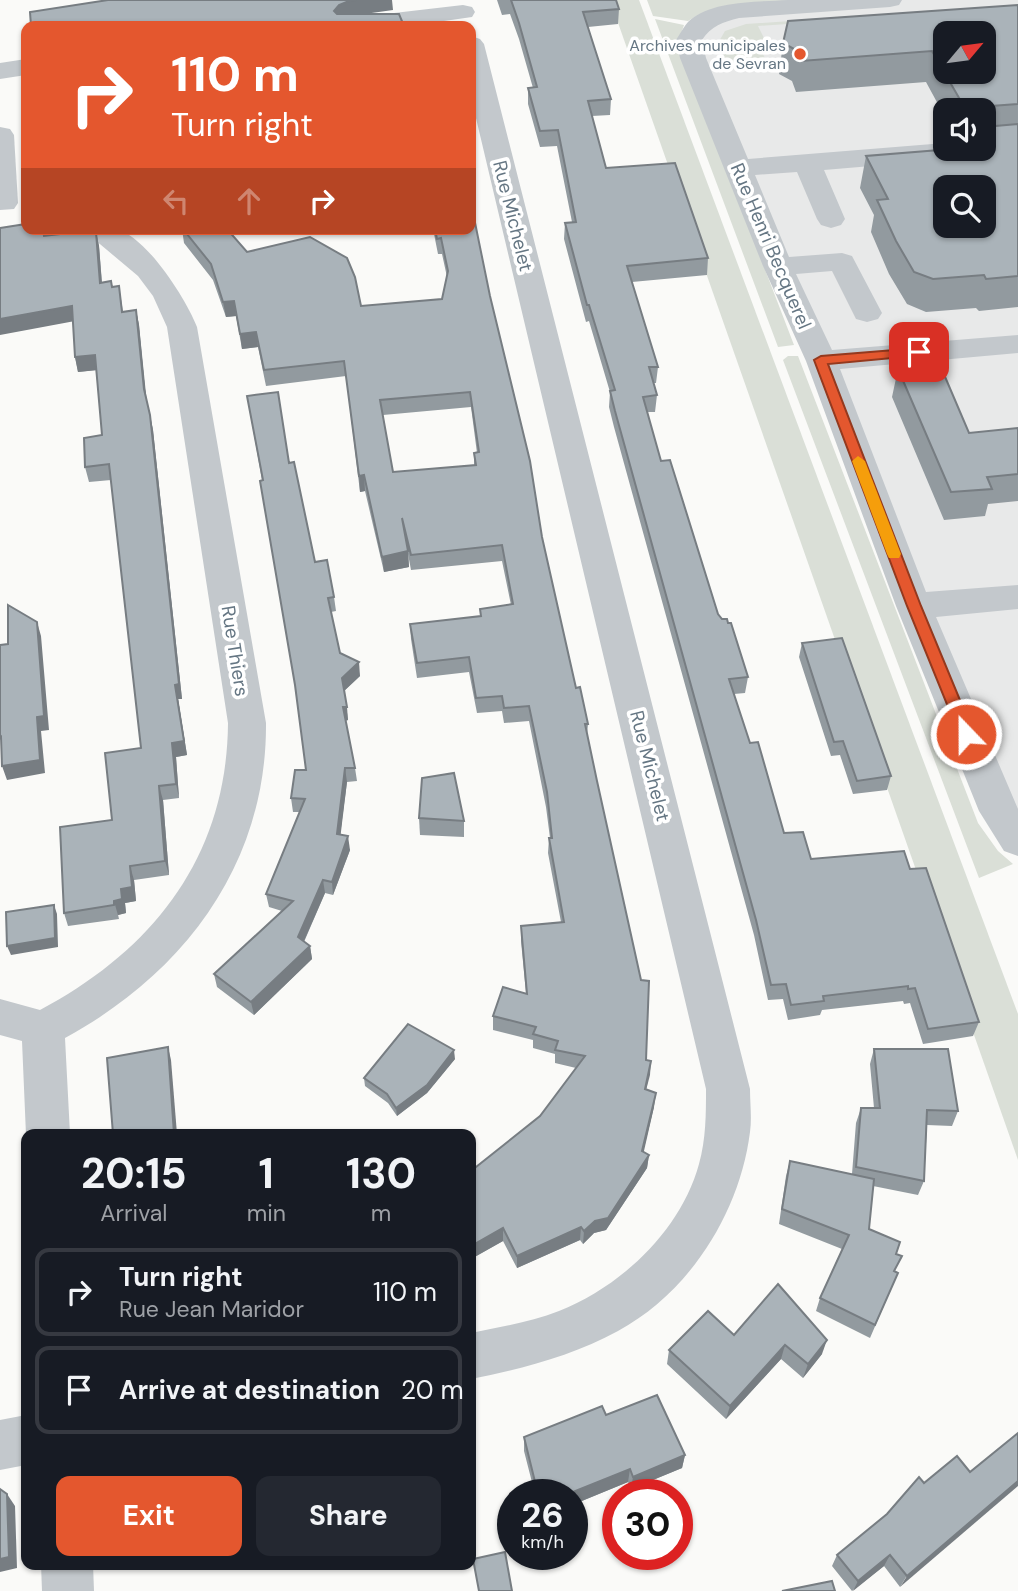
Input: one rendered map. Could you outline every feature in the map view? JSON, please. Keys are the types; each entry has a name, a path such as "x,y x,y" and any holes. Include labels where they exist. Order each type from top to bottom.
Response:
{"street":[{"name":"Rue Henri Becquerel","path":"895,7 739,11 714,16 698,26 689,40 693,58 778,266 821,360 914,606 998,811 1018,840"},
{"name":"Rue Michelet","path":"476,65 718,1041 728,1099 725,1144 717,1181 704,1214 683,1247 655,1277 626,1299 576,1327 531,1343 476,1355"},
{"path":"0,71 21,68"},
{"path":"0,135 10,204"},
{"path":"739,168 933,153"},
{"path":"807,163 831,219"},
{"name":"Rue Thiers","path":"43,1029 67,1018 111,989 139,964 180,919 201,891 233,823 243,786 247,756 247,723 182,327 174,304 148,267 104,235"},
{"path":"778,266 842,262 867,313"},
{"path":"821,360 1018,344"},
{"path":"914,606 1018,597"},
{"path":"0,1017 43,1029 48,1129"},
{"path":"0,1445 21,1441"},
{"path":"67,1570 68,1591"}],"shaded area":[{"path":"610,0 639,0 1018,1014 1018,1160"},
{"path":"647,0 802,0 698,15 688,21 653,16"},
{"path":"890,0 1018,0 1018,840 689,40 714,16"},
{"path":"877,15 875,18 758,26 764,38 758,44 769,66 742,68 740,64 727,64 718,43 725,31 746,24"},
{"path":"655,19 684,25 678,43 794,345 778,347"},
{"path":"788,356 798,356 978,823 998,851 1013,864 979,878 783,360"}],"building":[{"path":"108,0 356,0 339,5 334,11 337,14 399,14 402,21 31,21 30,12"},
{"path":"511,0 616,0 619,9 583,12 611,99 588,101 606,168 675,163 708,258 627,266 658,367 649,367 657,395 643,397 661,461 670,460 718,614 731,623 748,677 729,679 750,743 758,742 784,833 803,832 811,859 904,851 910,869 926,868 979,1022 928,1029 915,988 908,989 908,986 823,996 824,1001 791,1005 786,984 771,985 756,920 615,411 610,391 615,390 587,305 565,223 576,222 558,130 540,131 528,88 537,87"},
{"path":"1018,5 1018,104 996,106 996,98 959,98 951,84 996,84 996,21 933,21 933,53 801,61 796,50 783,43 788,21"},
{"path":"1018,124 1018,276 986,279 984,275 933,279 914,272 877,200 888,199 866,156 933,151 933,161 996,161 996,126"},
{"path":"21,225 21,235 96,235 100,283 111,281 112,287 119,286 122,312 136,310 179,684 175,685 184,741 172,743 176,784 159,786 165,861 130,866 132,887 121,889 122,899 114,901 114,905 64,913 60,827 112,820 105,753 141,748 109,464 85,467 84,438 102,435 95,355 75,357 72,306 0,319 0,228"},
{"path":"476,227 530,461 542,537 576,688 580,687 588,724 585,724 641,980 649,981 646,1060 651,1061 645,1089 656,1093 642,1151 649,1155 608,1218 595,1221 584,1231 581,1227 517,1256 503,1228 476,1243 476,1167 540,1116 585,1056 555,1050 558,1041 533,1034 536,1027 493,1016 503,987 527,994 521,926 564,922 549,838 552,838 547,792 529,706 504,708 502,696 476,698 469,657 417,663 410,624 481,616 480,609 513,604 502,545 411,555 402,518 408,551 382,557 364,475 359,476 344,361 264,370 256,332 240,334 234,301 223,302 211,264 188,235 232,235 247,252 310,237 347,258 355,277 361,306 442,299 448,271 441,238 437,239 436,235 476,235","holes":["470,392 479,452 474,453 476,465 393,472 380,400"]},
{"path":"940,365 969,433 1018,428 1018,474 987,477 992,489 951,492 898,369"},
{"path":"278,392 289,463 294,462 315,562 327,560 334,597 328,598 340,653 359,662 342,678 347,707 343,707 355,768 345,768 337,834 348,836 332,882 323,880 298,937 310,946 251,1002 214,974 293,901 266,894 305,799 291,798 295,770 306,770 295,685 260,481 263,480 247,396"},
{"path":"8,605 37,622 44,716 37,717 40,760 2,766 0,645 8,644"},
{"path":"842,638 891,776 857,781 843,741 834,742 802,643"},
{"path":"454,773 464,821 419,818 422,778"},
{"path":"54,905 55,938 7,946 6,912"},
{"path":"408,1024 454,1050 427,1085 396,1108 387,1094 364,1078"},
{"path":"168,1047 174,1129 113,1129 107,1058"},
{"path":"874,1049 948,1049 958,1111 927,1110 924,1181 856,1167 861,1108 880,1108"},
{"path":"790,1161 874,1179 869,1229 900,1242 896,1254 902,1256 894,1271 898,1273 875,1325 820,1298 849,1235 782,1209"},
{"path":"778,1284 827,1340 808,1364 785,1345 730,1406 669,1350 708,1311 734,1335"},
{"path":"657,1395 685,1455 633,1477 630,1469 588,1486 588,1479 534,1479 524,1437 602,1406 606,1415"},
{"path":"1018,1433 1018,1481 907,1576 890,1555 858,1581 837,1555 887,1514 919,1477 924,1483 957,1456 970,1472"},
{"path":"0,1489 7,1494 9,1557 0,1559"},
{"path":"497,1554 497,1570 508,1570 512,1591 479,1591 476,1558"},
{"path":"832,1581 835,1591 782,1591"}],"slow traffic":[{"path":"858,461 894,554"}],"place":[{"name":"Archives municipales de Sevran","path":"800,54"}],"route":[{"path":"919,352 821,360 914,606 966,734"}]}
